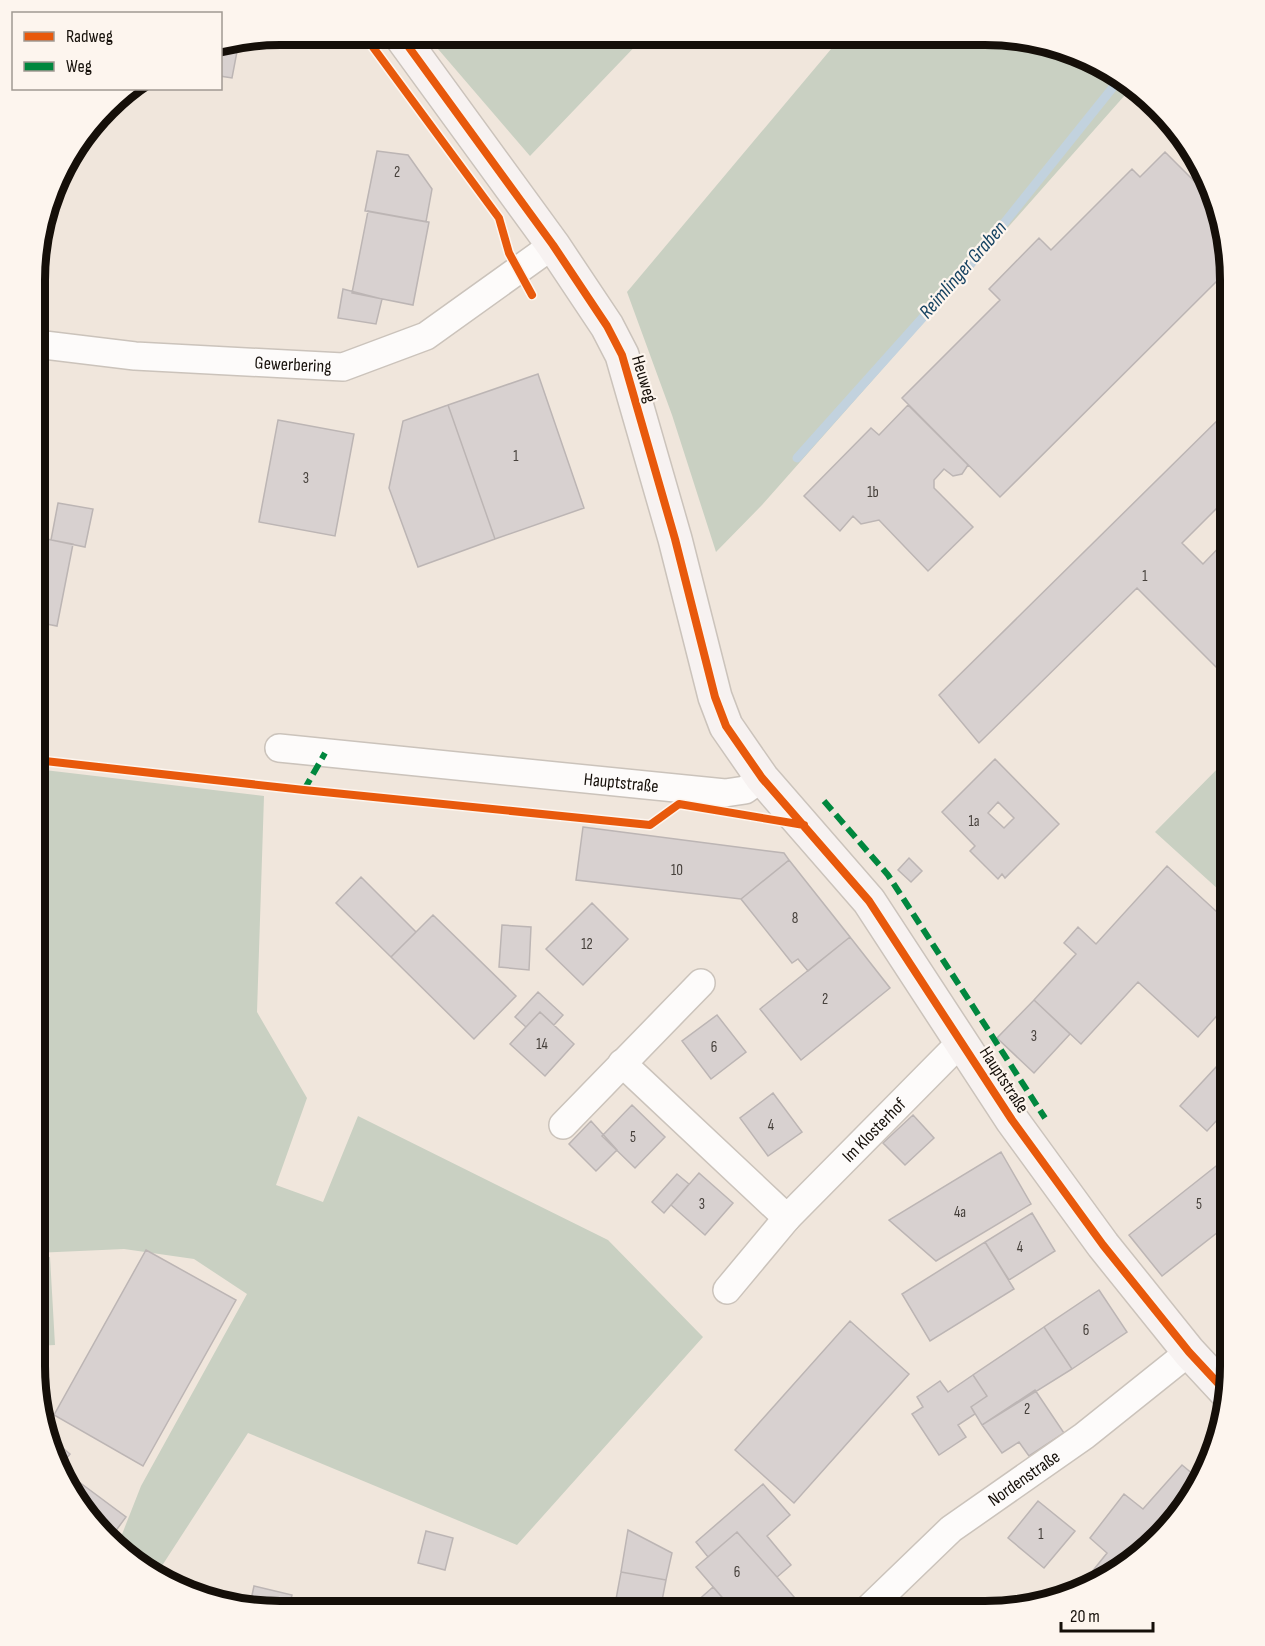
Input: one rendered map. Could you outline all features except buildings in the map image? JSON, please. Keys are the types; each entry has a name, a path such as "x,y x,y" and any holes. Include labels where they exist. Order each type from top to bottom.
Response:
{"street":[{"name":"Heuweg","path":"407,45 553,245 608,326 622,356 675,539 715,697 726,726 762,778"},
{"name":"Gewerbering","path":"45,345 135,356 343,367 426,336 553,245"},
{"name":"Hauptstraße","path":"279,748 725,793 745,790 762,778 869,902 1012,1120 1070,1200 1189,1352 1219,1384"},
{"path":"563,1125 701,983"},
{"name":"Im Klosterhof","path":"727,1290 787,1218 961,1042"},
{"path":"622,1063 787,1218"},
{"name":"Nordenstraße","path":"876,1601 951,1529 1084,1436 1189,1352"}],"shaded area":[{"path":"435,45 636,45 530,156"},
{"path":"834,45 1016,47 1061,57 1103,76 1127,93 762,505 716,552 672,415 627,292"},
{"path":"1220,766 1220,891 1155,832"},
{"path":"45,770 264,796 257,1012 307,1098 276,1185 323,1202 358,1116 608,1240 703,1337 517,1545 248,1433 160,1569 120,1538 141,1486 247,1294 194,1259 124,1249 45,1253"},
{"path":"45,1257 50,1257 55,1345 45,1346"}],"waterway":[{"name":"Reimlinger Graben","path":"797,458 977,257 1115,84"}],"marked path":[{"path":"304,790 325,753"},
{"path":"824,801 888,875 1045,1118"}],"cycle path":[{"path":"371,45 499,218 509,253 532,295"},
{"path":"407,45 553,245 607,326 622,355 675,539 715,697 726,726 762,778 869,901 1012,1120 1103,1245 1189,1352 1219,1384"},
{"path":"45,761 650,825 679,804 804,825"}]}
